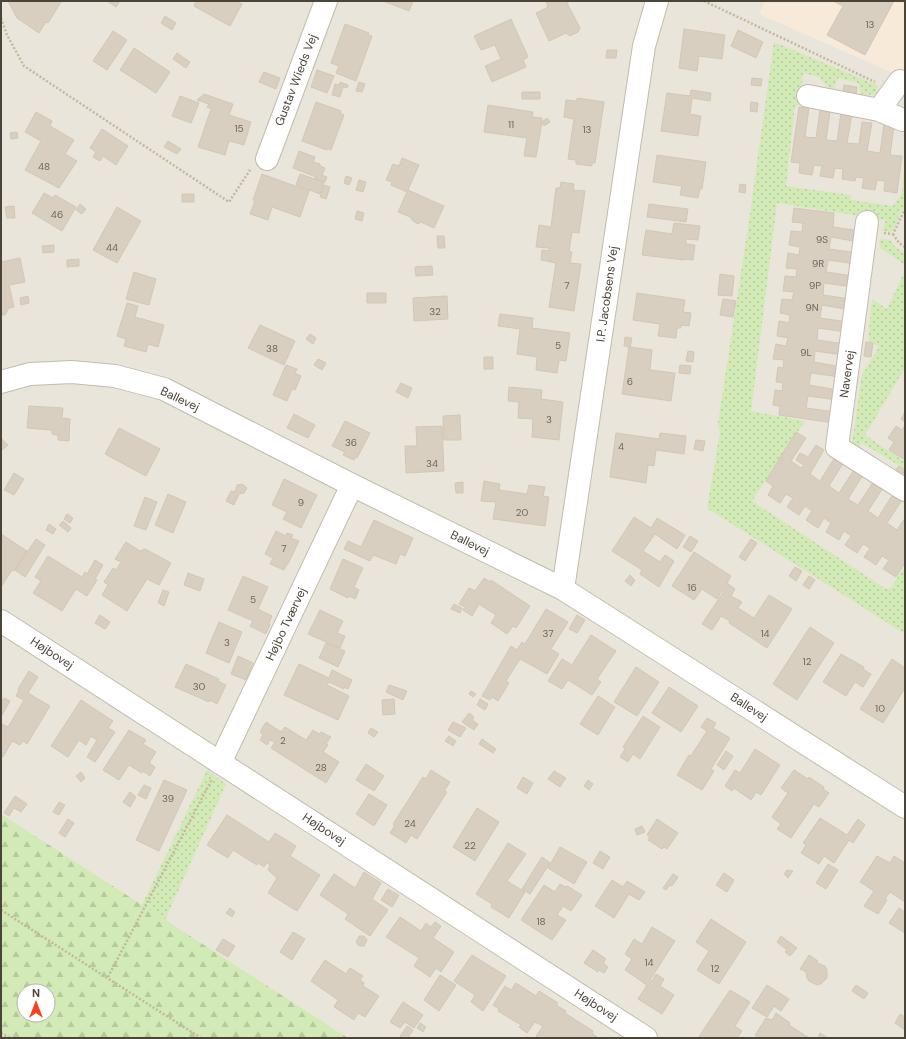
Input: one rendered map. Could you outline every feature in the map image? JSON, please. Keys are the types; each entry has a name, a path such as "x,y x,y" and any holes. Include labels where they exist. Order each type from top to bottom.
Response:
{"street":[{"name":"Gustav Wieds Vej","path":"267,158 326,1"},
{"name":"I.P. Jacobsens Vej","path":"564,589 644,46 657,1"},
{"path":"879,110 903,79"},
{"path":"808,96 879,110 903,120"},
{"name":"Navervej","path":"867,227 837,447 905,490"},
{"name":"Ballevej","path":"1,382 30,374 72,372 115,376 164,389 352,485 564,589 905,807"},
{"name":"Højbo Tværvej","path":"220,763 352,485"},
{"name":"Højbovej","path":"1,621 646,1038"}],"path":[{"path":"704,1 876,82 903,79"},
{"path":"1,18 7,35 24,66 229,202 256,160 267,158"},
{"path":"894,234 905,209"},
{"path":"867,227 894,234 899,243 905,247"},
{"path":"108,977 220,763"},
{"path":"1,910 108,977 201,1038"},
{"path":"1,1033 10,1038"}],"shaded area":[{"path":"1,1 765,1 760,14 905,78 905,1038 1,1038"},
{"path":"765,1 905,1 905,78 760,14"}],"green space":[{"path":"774,42 877,85 878,93 874,95 861,94 858,83 838,78 834,88 828,87 819,77 803,73 800,105 795,106 786,186 851,195 851,200 893,206 902,194 905,156 905,204 892,232 882,231 886,220 777,203 751,411 805,421 752,501 886,589 891,588 905,566 905,634 707,508 720,433 718,423 749,221"},
{"path":"880,239 891,240 894,246 905,253 905,265 879,247"},
{"path":"905,271 905,368 865,435 905,462 905,469 862,443 859,447 852,443 862,375 879,347 868,340 872,299 887,309"},
{"path":"207,770 226,784 165,920 142,905"},
{"path":"1,814 348,1038 1,1038"}],"building":[{"path":"8,1 61,2 48,23 46,22 39,33 17,18"},
{"path":"107,1 120,1 116,7"},
{"path":"196,1 236,1 242,4 230,26 194,6"},
{"path":"383,1 413,1 409,11"},
{"path":"546,1 570,1 567,3 580,28 578,32 570,36 566,33 549,41 536,13 548,7"},
{"path":"833,1 894,1 865,55 827,35 843,6"},
{"path":"165,16 176,23 172,30 161,23"},
{"path":"511,19 528,57 523,60 526,67 492,82 485,66 501,59 495,45 481,50 474,36"},
{"path":"345,24 369,33 368,35 372,36 356,81 336,73 339,66 331,63"},
{"path":"684,29 725,35 722,59 699,56 697,71 679,68"},
{"path":"738,30 763,42 756,58 731,46"},
{"path":"113,31 127,40 107,70 93,61"},
{"path":"134,48 170,72 156,93 120,70"},
{"path":"607,50 617,50 616,58 606,58"},
{"path":"177,53 190,62 186,68 173,59"},
{"path":"317,70 334,76 327,93 311,87"},
{"path":"264,72 280,78 276,89 259,82"},
{"path":"752,78 762,79 761,86 751,85"},
{"path":"340,82 348,85 347,88 343,87 340,97 332,95 335,84 339,85"},
{"path":"359,82 365,84 362,92 356,91"},
{"path":"844,85 857,87 856,94 843,92"},
{"path":"691,90 711,93 710,101 692,98 690,114 701,116 698,136 661,131 667,93 690,96"},
{"path":"522,92 540,92 540,99 522,99"},
{"path":"204,94 233,104 229,115 251,122 244,145 229,141 225,155 198,147 211,109 207,107 209,104 197,100"},
{"path":"180,96 199,103 191,123 172,116"},
{"path":"577,98 604,102 595,163 592,163 592,166 576,164 576,160 568,159 574,119 564,117 566,100 577,101"},
{"path":"316,102 341,111 340,113 344,115 331,150 302,141"},
{"path":"751,102 758,103 757,112 750,111"},
{"path":"488,105 533,112 532,117 542,118 536,157 524,156 527,138 484,132"},
{"path":"799,107 809,108 805,137 816,138 820,110 830,112 826,140 837,141 841,113 852,114 847,143 859,144 862,122 872,123 867,151 880,153 884,124 894,126 890,155 902,156 897,193 884,191 885,181 877,180 875,190 862,188 864,178 856,177 855,181 842,179 843,169 835,168 833,178 820,176 822,166 814,165 812,175 799,173 800,163 791,162"},
{"path":"36,112 52,121 50,126 74,140 65,154 77,161 59,188 25,170 41,141 25,132"},
{"path":"547,118 550,122 544,126 542,122"},
{"path":"102,129 128,146 116,165 103,156 100,161 93,157 96,152 90,148"},
{"path":"17,132 18,138 11,139 10,133"},
{"path":"168,141 181,149 177,154 164,147"},
{"path":"299,151 315,157 313,162 320,164 320,166 325,168 322,175 327,177 325,182 315,179 316,177 293,168"},
{"path":"657,155 706,162 702,189 700,189 698,198 680,195 682,186 653,182"},
{"path":"402,158 419,165 408,190 444,206 434,228 421,222 418,224 410,217 398,212 407,192 391,185 392,182 386,180 393,164 399,166"},
{"path":"262,174 309,191 300,217 272,207 268,220 250,214"},
{"path":"300,174 324,182 320,194 296,185"},
{"path":"346,176 352,178 349,185 344,183"},
{"path":"359,180 366,182 363,192 356,190"},
{"path":"561,182 574,184 573,190 585,191 579,233 572,232 569,251 572,252 570,263 581,264 574,311 549,307 556,263 541,260 542,250 549,251 549,248 536,247 539,225 551,227 556,188 560,188"},
{"path":"740,184 746,185 745,193 739,192"},
{"path":"324,185 330,187 326,199 320,197"},
{"path":"44,193 53,198 55,195 76,207 62,231 32,213"},
{"path":"182,194 194,194 194,202 182,202"},
{"path":"80,204 86,209 82,214 76,210"},
{"path":"649,204 688,209 686,222 647,217"},
{"path":"14,206 15,218 7,218 5,207"},
{"path":"117,207 141,221 117,263 93,250"},
{"path":"794,208 834,213 833,227 861,231 859,242 831,237 829,249 858,253 856,264 828,260 826,272 854,276 853,287 824,283 823,295 851,299 850,310 822,305 820,318 848,322 846,332 818,328 817,340 845,344 843,355 815,351 814,362 842,367 840,377 811,373 809,385 838,390 837,400 808,396 806,408 835,412 834,423 779,415 780,406 773,405 775,390 782,391 783,383 776,382 778,367 783,368 784,360 773,359 776,344 786,346 788,338 777,336 779,321 789,323 790,315 780,313 782,299 792,300 794,292 783,291 785,276 796,277 797,269 786,268 788,253 799,255 800,247 789,245 791,231 802,232 803,223 792,222"},
{"path":"357,211 364,213 362,221 355,219"},
{"path":"674,223 700,226 698,240 686,239 686,244 695,245 693,260 642,255 646,230 672,234"},
{"path":"437,236 444,236 445,248 438,248"},
{"path":"54,245 54,252 43,253 42,246"},
{"path":"20,258 25,282 9,285 14,307 9,308 5,315 1,315 1,262"},
{"path":"79,259 79,266 67,267 67,260"},
{"path":"432,266 433,275 416,276 415,267"},
{"path":"134,272 156,279 149,305 126,299"},
{"path":"720,274 734,276 732,296 718,295"},
{"path":"367,293 386,293 386,303 367,303"},
{"path":"637,293 685,300 683,312 691,313 689,326 681,325 681,328 677,328 676,338 658,336 660,324 633,320"},
{"path":"28,296 29,303 21,305 20,298"},
{"path":"447,296 448,319 414,321 413,298"},
{"path":"723,299 736,301 733,317 720,315"},
{"path":"127,303 138,306 135,317 164,325 158,347 148,344 146,352 124,346 126,339 117,336"},
{"path":"500,314 533,318 532,328 570,333 566,361 559,360 557,373 536,370 537,357 517,354 520,329 498,326"},
{"path":"260,325 295,341 284,365 248,348"},
{"path":"310,334 316,338 313,344 306,339"},
{"path":"625,337 632,338 630,347 652,350 650,370 675,373 671,401 622,394 629,347 624,346"},
{"path":"866,342 873,343 871,357 864,356"},
{"path":"688,351 694,352 693,362 686,361"},
{"path":"484,357 493,357 493,369 484,369"},
{"path":"318,359 326,363 322,370 314,365"},
{"path":"286,365 297,369 295,373 301,376 295,390 292,389 287,401 273,395"},
{"path":"680,365 691,366 690,374 679,373"},
{"path":"401,383 412,388 408,398 396,392"},
{"path":"509,387 542,390 541,399 563,402 559,440 532,437 533,419 518,418 519,402 508,401"},
{"path":"29,406 63,408 62,418 70,419 69,441 58,440 58,435 52,434 52,430 27,428"},
{"path":"905,412 905,422 901,419"},
{"path":"294,414 315,425 308,438 287,428"},
{"path":"460,415 461,440 444,440 443,416"},
{"path":"345,421 370,433 357,458 355,457 354,460 343,455 345,452 332,446"},
{"path":"905,425 905,460 889,450 894,442 888,438 896,426 902,430"},
{"path":"442,426 444,471 406,473 405,446 417,446 416,427"},
{"path":"119,428 160,449 146,476 105,454"},
{"path":"796,432 806,438 791,461 801,468 804,465 796,460 800,453 808,457 816,445 824,450 810,474 820,481 835,457 844,462 829,486 839,493 854,470 863,475 848,499 858,505 874,481 883,488 868,511 878,518 893,494 902,500 887,523 897,530 905,518 905,563 896,577 883,569 889,560 882,556 876,565 864,557 870,548 863,544 857,553 845,545 851,536 844,531 839,540 826,532 831,523 824,518 818,528 806,520 812,511 805,506 799,515 787,507 793,498 786,494 780,503 768,495 773,486 766,481"},
{"path":"616,433 659,439 660,433 686,436 684,454 656,450 654,466 648,465 646,483 610,477"},
{"path":"1,438 8,445 2,450 1,449"},
{"path":"696,440 705,441 703,451 694,449"},
{"path":"899,466 905,470 902,476 895,471"},
{"path":"14,473 24,479 14,495 4,490"},
{"path":"284,479 317,495 301,528 283,519 287,512 272,505"},
{"path":"484,481 500,484 499,490 527,494 529,485 545,487 543,496 549,497 545,526 493,519 496,502 481,501"},
{"path":"463,482 463,493 456,493 455,483"},
{"path":"242,484 247,488 244,493 239,494 234,505 226,501 231,491 235,492 237,485"},
{"path":"168,494 186,502 173,533 155,525"},
{"path":"145,497 157,502 146,530 134,526"},
{"path":"67,514 73,518 70,523 64,519"},
{"path":"634,517 651,528 657,518 685,535 677,549 655,534 643,551 660,562 665,555 674,561 659,587 640,574 642,570 612,551"},
{"path":"374,520 413,538 405,556 400,554 396,564 373,555 370,561 344,549 348,541 361,547"},
{"path":"63,521 71,528 68,532 59,525"},
{"path":"49,524 56,529 53,534 46,530"},
{"path":"276,531 286,536 287,533 293,535 291,538 299,541 284,570 270,564 273,558 265,554"},
{"path":"1,534 27,551 1,587"},
{"path":"690,536 698,541 691,552 683,547"},
{"path":"36,539 45,545 25,577 15,570"},
{"path":"751,539 757,543 745,561 739,557"},
{"path":"126,542 140,551 145,549 171,563 159,585 147,579 127,611 102,595 108,585 104,582 113,568 116,570 121,562 115,559"},
{"path":"694,552 731,576 727,583 735,589 731,596 742,602 738,608 754,618 769,595 792,609 767,648 721,616 712,630 702,624 724,591 722,590 717,599 702,589 694,600 672,586"},
{"path":"48,556 82,577 85,572 87,574 95,560 103,565 95,579 97,580 87,596 76,589 62,611 33,593 41,581 35,577"},
{"path":"343,559 363,568 354,587 359,590 355,599 349,596 348,598 330,589"},
{"path":"795,567 802,571 796,581 789,576"},
{"path":"188,573 204,579 200,591 184,585"},
{"path":"630,575 635,580 631,586 625,581"},
{"path":"243,576 268,587 258,609 272,616 266,634 250,626 253,621 228,610"},
{"path":"809,576 815,580 809,589 803,585"},
{"path":"484,578 490,582 491,580 530,606 516,628 513,626 507,634 491,623 496,615 479,604 472,616 463,610 465,607 459,604 469,588 475,591"},
{"path":"163,590 169,592 164,606 158,603"},
{"path":"454,604 462,608 460,613 451,609"},
{"path":"546,609 568,622 551,649 559,654 547,674 520,659 506,681 509,683 498,701 492,697 490,700 482,696 511,646 517,650 522,642 525,644"},
{"path":"320,610 343,621 337,633 345,636 340,648 308,634"},
{"path":"100,615 110,622 105,629 95,623"},
{"path":"577,615 585,620 577,633 569,629"},
{"path":"219,622 242,632 229,663 206,653"},
{"path":"810,627 834,643 797,700 773,684"},
{"path":"591,635 616,651 597,679 601,682 592,695 568,680 562,689 548,681 562,659 572,665"},
{"path":"326,643 345,651 338,667 319,658"},
{"path":"841,654 864,667 863,669 871,674 863,687 855,682 846,696 823,682"},
{"path":"238,656 253,663 246,680 231,674"},
{"path":"892,659 905,668 905,688 883,723 860,709"},
{"path":"186,664 219,679 218,681 226,685 217,704 175,687"},
{"path":"299,664 329,678 332,670 352,680 348,689 344,687 344,689 329,682 327,685 349,696 338,720 284,695"},
{"path":"636,667 659,682 637,716 614,702"},
{"path":"29,671 38,677 28,693 50,706 27,744 23,741 20,745 12,741 3,757 1,755 1,725 2,724 8,727 24,700 16,696 19,690 18,689"},
{"path":"389,685 407,691 403,700 386,692"},
{"path":"669,687 698,706 681,732 652,713"},
{"path":"471,691 476,694 473,697 469,694"},
{"path":"598,696 615,707 598,735 580,724"},
{"path":"4,698 10,701 2,715 1,703"},
{"path":"394,699 395,714 383,715 382,700"},
{"path":"480,699 488,704 485,710 477,705"},
{"path":"81,700 113,721 108,728 115,732 95,762 87,757 97,740 91,736 86,745 79,740 68,757 51,746"},
{"path":"469,713 474,717 472,720 478,724 474,730 462,722"},
{"path":"643,716 660,727 640,759 633,754 628,762 620,757 625,749 623,747"},
{"path":"707,718 716,723 713,728 730,738 711,769 714,771 702,790 677,775 689,755 691,756 707,731 701,727"},
{"path":"266,722 281,732 285,727 306,740 313,730 319,734 321,732 331,737 323,752 339,762 326,783 271,748 275,742 270,740 267,745 260,740 263,735 260,732"},
{"path":"453,722 466,728 460,737 448,730"},
{"path":"371,728 378,732 374,737 368,733"},
{"path":"129,730 146,740 143,744 156,752 149,763 155,767 150,776 129,765 119,780 103,770"},
{"path":"449,736 456,741 453,746 445,741"},
{"path":"482,739 496,749 493,753 479,744"},
{"path":"755,749 780,765 761,795 756,792 751,800 734,788 732,791 725,786 735,770 740,773"},
{"path":"726,751 733,756 724,770 717,765"},
{"path":"366,764 384,776 374,791 356,780"},
{"path":"431,770 450,782 444,791 447,792 417,839 411,835 406,843 390,833 395,825 393,824 423,777 426,779"},
{"path":"794,770 808,779 809,777 824,787 823,789 829,793 819,807 814,804 791,838 777,829 781,824 772,817 788,793 781,788"},
{"path":"554,771 566,778 560,787 548,779"},
{"path":"81,772 85,778 81,782 76,776"},
{"path":"523,777 533,783 527,794 517,788"},
{"path":"164,780 187,790 159,851 136,840"},
{"path":"588,780 593,784 589,790 584,786"},
{"path":"144,785 151,788 146,799 138,795"},
{"path":"130,792 136,797 130,807 123,802"},
{"path":"369,794 387,805 374,826 356,814"},
{"path":"15,796 27,804 21,812 14,808 9,816 4,813"},
{"path":"59,802 65,805 59,815 53,812"},
{"path":"477,808 499,822 475,861 453,847"},
{"path":"227,815 269,842 275,833 296,846 290,856 320,875 297,911 268,893 277,878 268,870 270,865 267,863 264,867 258,863 257,865 233,850 228,858 207,845"},
{"path":"820,818 847,835 858,819 865,825 853,843 849,840 834,863 824,856 819,864 801,853 806,845 803,843"},
{"path":"68,819 74,823 65,837 59,833"},
{"path":"657,819 678,833 667,849 664,847 662,849 648,840 650,837 647,835"},
{"path":"642,826 645,832 637,835 635,829"},
{"path":"508,843 526,854 507,881 525,892 509,918 491,907 492,904 476,894"},
{"path":"560,847 587,862 574,884 548,868"},
{"path":"600,851 610,857 603,869 593,863"},
{"path":"877,856 890,863 894,856 905,863 905,902 890,892 878,914 864,906 874,891 860,882"},
{"path":"542,857 550,863 530,894 522,889"},
{"path":"828,864 838,870 826,889 816,883"},
{"path":"787,870 793,871 788,878 784,874"},
{"path":"364,872 381,883 372,899 388,910 370,936 345,919 348,914 320,895 334,874 355,888"},
{"path":"724,873 734,880 727,892 716,885"},
{"path":"673,874 678,877 672,886 670,885 666,890 663,888"},
{"path":"612,880 623,887 627,881 645,892 639,900 629,894 614,918 595,906"},
{"path":"560,884 566,887 567,886 582,895 571,911 563,906 557,915 566,920 552,940 521,920 544,885 555,892"},
{"path":"388,889 399,895 392,907 381,900"},
{"path":"230,908 235,912 232,917 226,913"},
{"path":"899,908 905,912 905,933 889,923"},
{"path":"400,917 421,931 426,923 431,927 435,922 441,926 433,938 454,952 441,972 436,968 430,977 414,966 419,958 386,937"},
{"path":"711,919 746,942 719,984 697,970 709,951 696,942"},
{"path":"652,927 675,941 650,980 652,981 656,974 664,979 660,986 674,995 662,1014 638,999 647,985 625,970 632,959 625,954 634,939 642,944"},
{"path":"293,932 305,939 292,960 280,952"},
{"path":"359,936 364,936 367,940 364,946 359,946 356,942"},
{"path":"781,936 797,948 790,956 785,952 787,950 777,942"},
{"path":"223,939 235,946 228,957 216,950"},
{"path":"593,950 606,959 603,963 608,967 604,973 599,970 598,972 584,963"},
{"path":"472,955 506,976 483,1011 471,1002 475,995 454,981"},
{"path":"809,955 818,961 817,963 825,966 827,970 827,978 821,984 817,985 809,981 806,972 800,969"},
{"path":"325,960 346,974 350,968 363,976 360,980 364,983 363,986 379,996 365,1017 358,1013 354,1020 334,1007 338,1000 311,981"},
{"path":"440,975 456,985 439,1011 424,1000"},
{"path":"516,983 536,996 539,991 558,1003 556,1005 566,1011 565,1013 593,1031 592,1033 598,1038 555,1038 552,1036 550,1038 535,1038 543,1026 535,1022 527,1033 519,1027 521,1025 498,1011 499,1009 493,1005 505,986 511,990"},
{"path":"767,985 789,999 781,1011 774,1006 767,1017 752,1008"},
{"path":"856,985 868,993 864,999 852,991"},
{"path":"730,990 750,1002 735,1026 742,1031 737,1038 698,1038"},
{"path":"403,1002 423,1015 414,1028 405,1022 400,1028 390,1022"},
{"path":"776,1013 790,1023 789,1025 809,1038 758,1038 755,1035 766,1018 772,1020"},
{"path":"900,1014 905,1017 905,1030 895,1023"},
{"path":"420,1023 426,1027 423,1032 417,1028"},
{"path":"407,1026 413,1030 408,1038 399,1038"},
{"path":"820,1033 828,1038 818,1038"}]}
